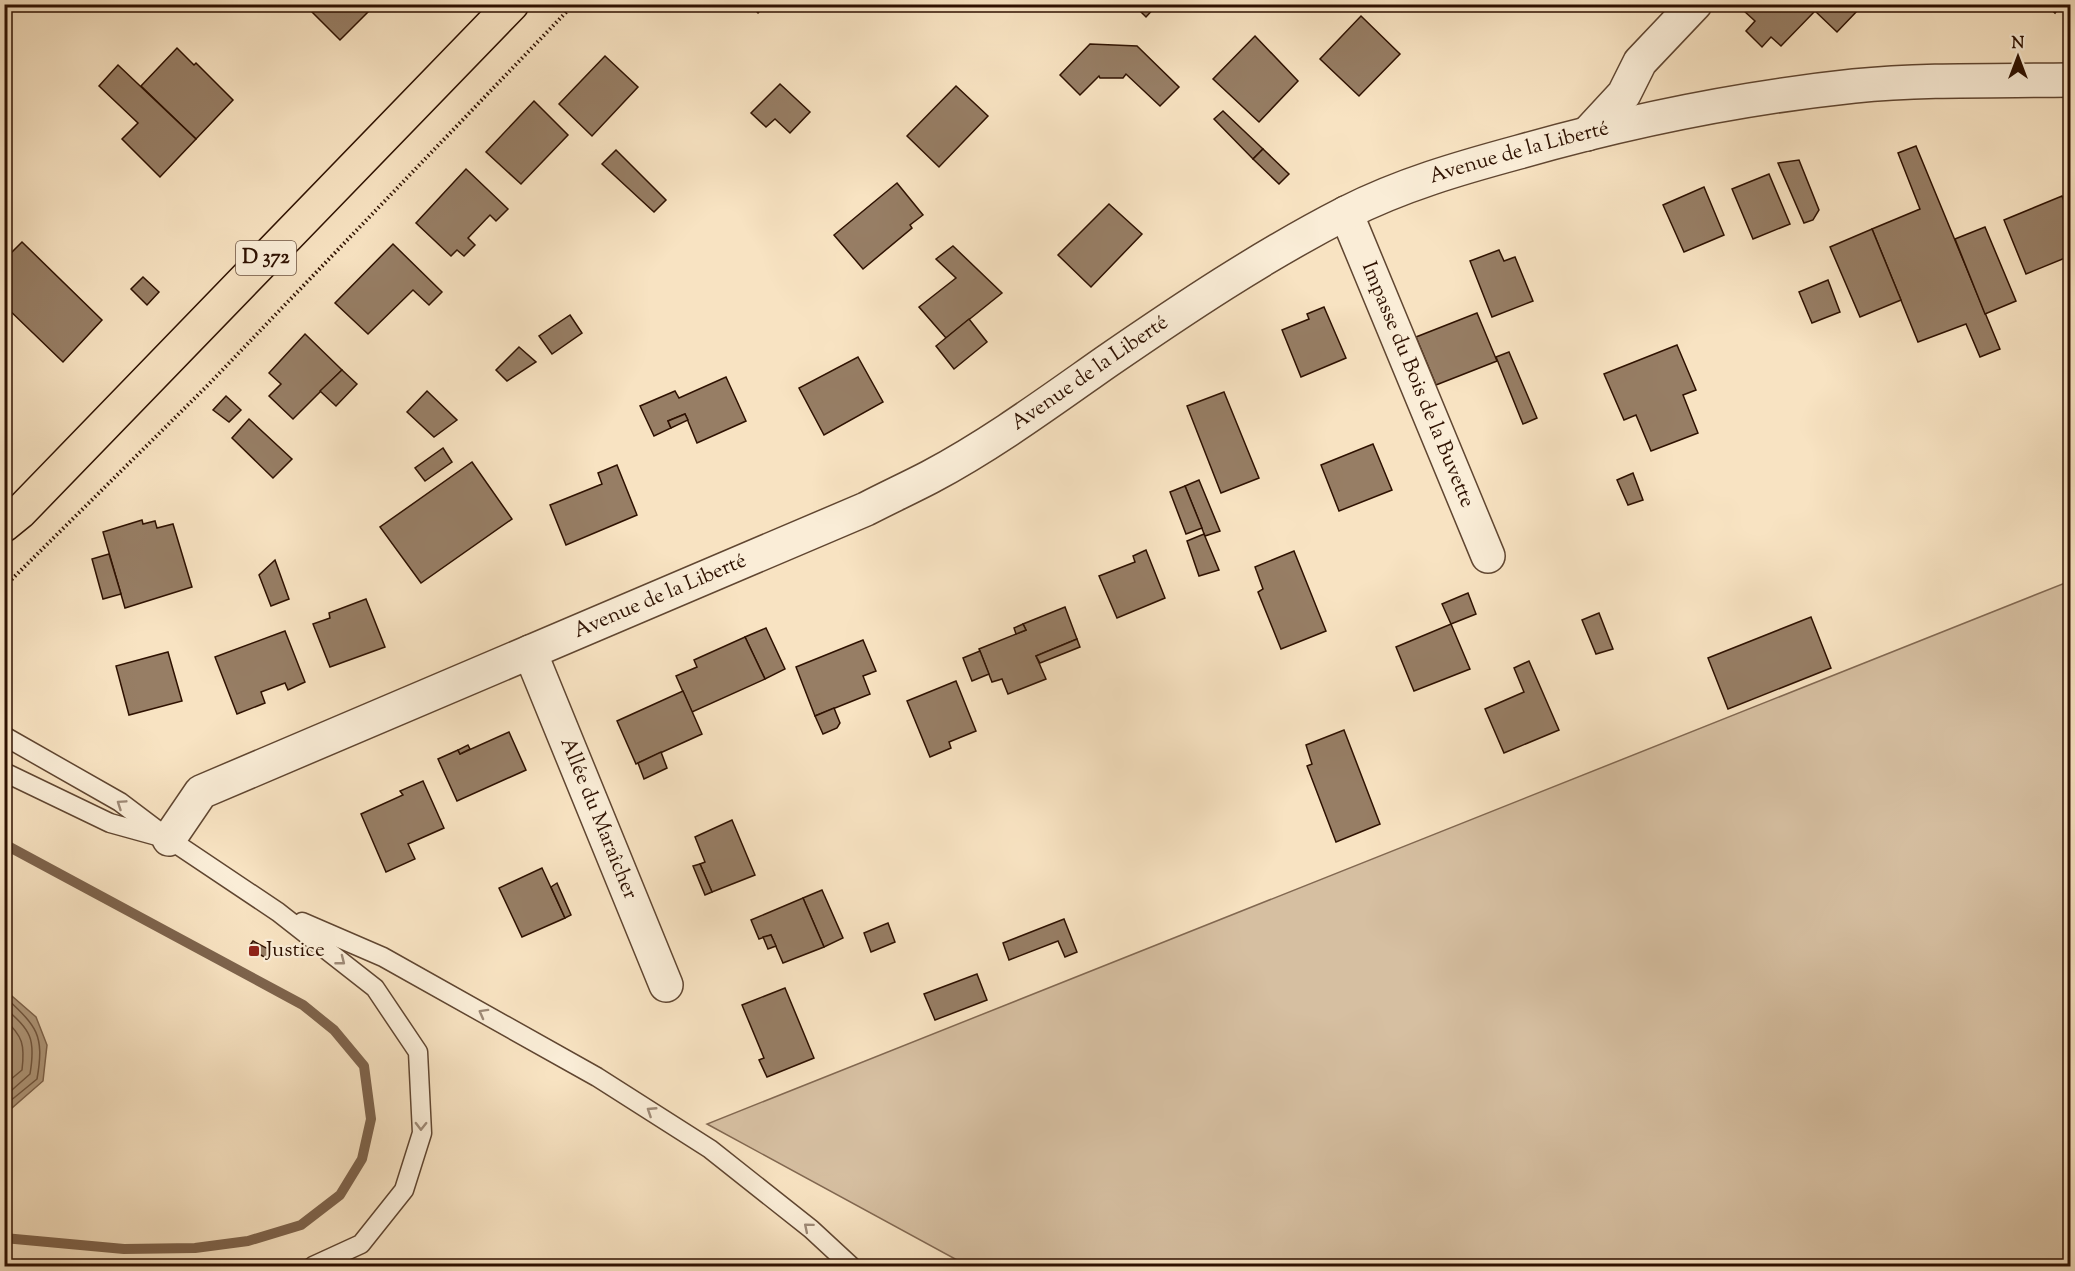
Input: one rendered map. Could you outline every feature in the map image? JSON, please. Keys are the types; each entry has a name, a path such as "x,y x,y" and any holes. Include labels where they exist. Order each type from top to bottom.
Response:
{"main road":[{"name":"D 372","path":"10,524 512,4"}],"street":[{"path":"1587,134 1624,94 1640,62 1695,4"},
{"name":"Avenue de la Liberté","path":"168,838 201,792 866,509 932,476 1031,414 1155,328 1233,278 1346,213 1399,189 1465,167 1587,134 1716,107 1855,86 1914,82 2070,80"},
{"name":"Impasse du Bois de la Buvette","path":"1346,213 1488,556"},
{"name":"Allée du Maraîcher","path":"530,652 666,985"}],"lane":[{"path":"4,736 120,802 168,838 278,912 375,988 418,1052 422,1133 404,1190 361,1244 313,1266"},
{"path":"4,772 110,823 168,838"},
{"path":"278,912 383,957 597,1077 710,1149 811,1229 851,1266"}],"path":[{"path":"4,583 8,583 206,387 574,4"}],"shaded area":[{"path":"2070,581 2070,1266 968,1266 707,1124"}],"water":[{"path":"5,990 36,1017 47,1045 43,1081 5,1114"}],"building":[{"path":"304,4 360,4 368,12 340,40"},
{"path":"749,4 766,4 758,13"},
{"path":"1133,4 1158,4 1146,17"},
{"path":"1396,4 1408,4 1402,11"},
{"path":"1750,4 1852,4 1858,10 1837,32 1815,11 1781,46 1771,37 1762,47 1746,31 1755,21 1744,11"},
{"path":"2046,4 2062,4 2055,13"},
{"path":"1361,16 1400,54 1359,96 1320,59"},
{"path":"1255,36 1298,81 1259,122 1213,79"},
{"path":"1090,44 1137,46 1179,87 1160,106 1126,74 1123,78 1100,78 1099,76 1080,95 1060,75"},
{"path":"177,48 194,65 196,63 233,100 196,139 141,86"},
{"path":"605,56 638,87 592,136 559,104"},
{"path":"118,65 196,139 160,177 122,139 138,123 99,86"},
{"path":"780,84 810,112 790,133 775,119 766,127 751,113"},
{"path":"956,86 988,116 939,167 907,136"},
{"path":"534,101 568,135 521,184 486,152"},
{"path":"1223,111 1263,149 1253,159 1214,119"},
{"path":"1916,146 2000,349 1980,357 1966,324 1918,342 1872,229 1920,209 1898,153"},
{"path":"1263,149 1289,174 1279,184 1253,159"},
{"path":"616,150 666,200 654,212 602,164"},
{"path":"1799,160 1819,210 1813,220 1804,223 1778,163"},
{"path":"466,169 508,209 496,221 490,215 468,238 475,245 464,256 457,250 451,256 416,223"},
{"path":"1769,174 1790,224 1753,239 1732,189"},
{"path":"897,183 923,215 910,225 912,228 863,269 834,235"},
{"path":"1704,187 1724,235 1684,252 1663,205"},
{"path":"2062,196 2070,216 2070,256 2026,274 2004,220"},
{"path":"1109,204 1142,234 1091,287 1058,255"},
{"path":"1985,227 2016,301 1985,314 1955,239"},
{"path":"1872,229 1901,300 1860,317 1830,247"},
{"path":"22,242 102,320 63,362 4,305 4,260"},
{"path":"393,244 442,292 429,305 413,290 368,334 335,303"},
{"path":"953,246 1002,293 946,338 919,307 956,278 936,259"},
{"path":"1499,250 1504,261 1515,257 1533,301 1492,317 1470,261"},
{"path":"143,277 159,292 147,305 131,289"},
{"path":"1828,280 1840,312 1812,323 1799,292"},
{"path":"1324,307 1346,358 1301,377 1282,330 1309,319 1307,314"},
{"path":"1477,313 1497,361 1436,385 1416,337"},
{"path":"570,315 582,333 552,354 539,336"},
{"path":"969,319 987,342 954,369 936,346"},
{"path":"305,334 342,370 293,419 269,396 281,384 269,373"},
{"path":"1677,345 1696,390 1683,395 1698,433 1651,451 1636,415 1624,420 1604,374"},
{"path":"519,347 536,362 507,381 496,370"},
{"path":"1509,352 1537,418 1523,424 1496,357"},
{"path":"858,357 883,402 824,435 799,388"},
{"path":"342,370 357,384 336,406 320,391"},
{"path":"726,377 746,421 697,443 685,414 668,421 671,428 654,436 640,406 675,391 679,398"},
{"path":"427,391 457,420 434,437 407,412"},
{"path":"1224,392 1259,478 1221,493 1187,406"},
{"path":"226,396 241,410 229,422 213,410"},
{"path":"685,414 688,420 671,428 668,421"},
{"path":"249,419 292,459 273,478 232,438"},
{"path":"1373,444 1392,490 1339,511 1321,465"},
{"path":"443,448 452,462 425,481 415,468"},
{"path":"472,462 512,519 421,583 380,527"},
{"path":"617,465 637,515 566,545 550,505 602,484 598,473"},
{"path":"1633,473 1643,500 1628,505 1617,480"},
{"path":"1199,480 1220,531 1205,536 1185,486"},
{"path":"1185,486 1202,528 1186,534 1170,492"},
{"path":"142,520 143,524 155,521 157,528 173,524 192,587 125,608 103,532"},
{"path":"1204,534 1219,570 1199,576 1187,541"},
{"path":"1146,550 1165,598 1117,618 1099,576 1135,562 1133,556"},
{"path":"1294,551 1326,631 1281,649 1258,592 1263,589 1255,567"},
{"path":"109,554 121,594 103,599 92,559"},
{"path":"275,560 289,599 271,606 259,575"},
{"path":"1468,593 1476,614 1451,624 1442,604"},
{"path":"366,599 385,647 330,667 313,624 330,618 329,613"},
{"path":"1065,607 1077,639 1036,656 1046,679 1008,694 1002,679 992,682 979,649 1026,630 1023,624"},
{"path":"1599,613 1613,649 1596,654 1582,620"},
{"path":"1811,617 1831,668 1728,709 1708,658"},
{"path":"1023,624 1026,630 1016,634 1014,628"},
{"path":"1451,624 1470,669 1414,691 1396,647"},
{"path":"766,628 785,669 765,679 745,637"},
{"path":"285,631 305,682 288,690 285,683 261,692 265,703 237,714 215,657"},
{"path":"745,637 765,679 692,712 676,676 697,667 694,660"},
{"path":"1077,639 1080,647 1040,663 1036,656"},
{"path":"863,640 876,671 863,676 870,694 815,716 796,667"},
{"path":"980,651 989,674 972,681 963,658"},
{"path":"168,652 182,701 129,715 116,666"},
{"path":"1529,661 1559,730 1504,753 1485,709 1524,692 1514,668"},
{"path":"956,681 976,731 949,742 951,748 930,757 907,701"},
{"path":"683,691 702,734 636,764 617,721"},
{"path":"834,708 840,723 837,728 823,734 815,716"},
{"path":"1344,730 1380,824 1336,842 1307,766 1312,764 1306,745"},
{"path":"509,732 526,770 457,801 438,759 458,750 460,754"},
{"path":"468,745 470,749 460,754 458,750"},
{"path":"661,752 667,768 644,779 638,763"},
{"path":"423,781 444,828 408,844 415,859 386,872 361,814 403,795 400,791"},
{"path":"732,820 755,875 712,892 700,864 705,862 695,837"},
{"path":"700,864 712,892 705,895 693,866"},
{"path":"542,868 565,918 522,937 499,888"},
{"path":"557,883 571,915 565,918 551,887"},
{"path":"822,890 843,938 824,947 803,898"},
{"path":"803,898 824,947 783,963 771,935 759,939 751,920"},
{"path":"1064,919 1077,952 1065,957 1058,941 1009,960 1003,943"},
{"path":"888,923 895,942 871,952 864,933"},
{"path":"771,935 776,946 768,949 763,937"},
{"path":"253,941 272,951 268,959 248,948"},
{"path":"977,974 987,1000 935,1020 924,994"},
{"path":"785,988 814,1058 767,1077 759,1060 764,1058 742,1005"}],"waterway":[{"path":"4,844 303,1005 334,1030 364,1066 371,1119 362,1159 340,1195 301,1225 248,1241 195,1248 124,1249 4,1238"}],"place":[{"name":"Justice","path":"254,951"}]}
